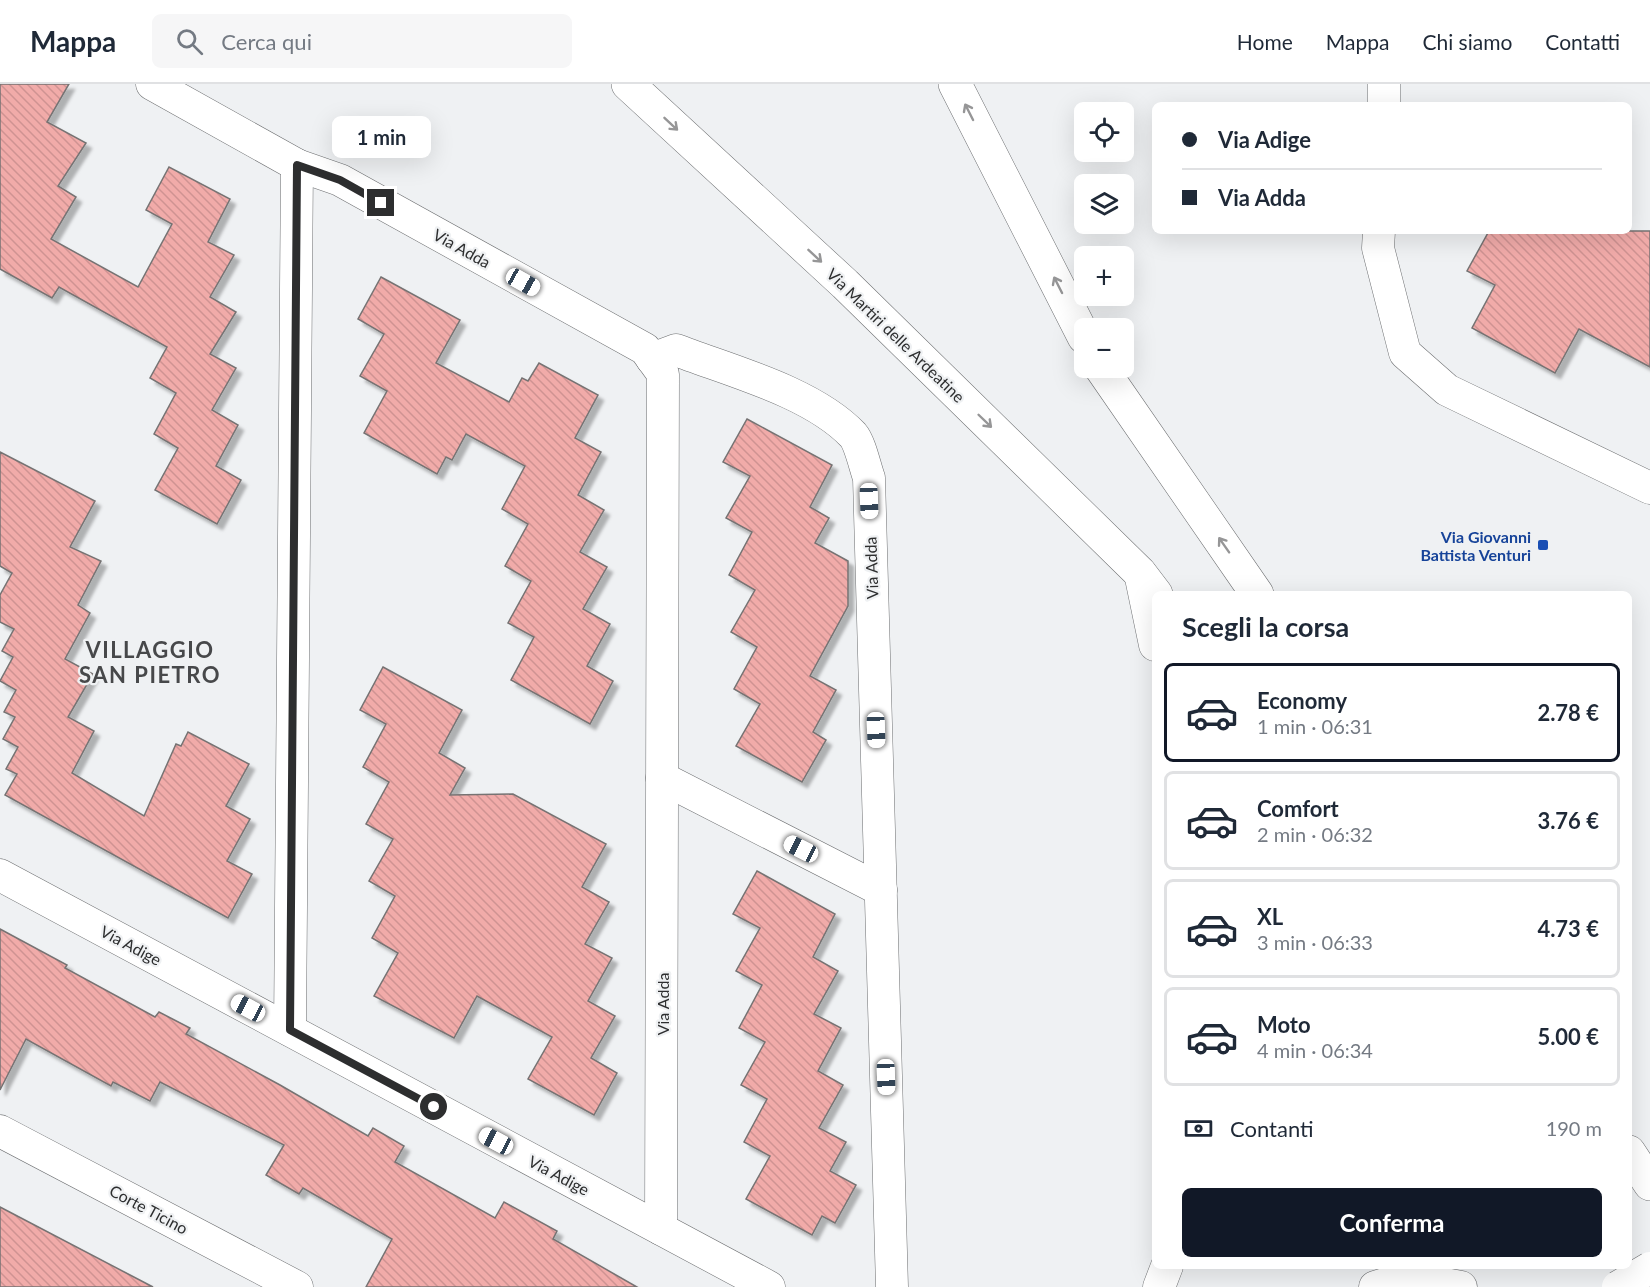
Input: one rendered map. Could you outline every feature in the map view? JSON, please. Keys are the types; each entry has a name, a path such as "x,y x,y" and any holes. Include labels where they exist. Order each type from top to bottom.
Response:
{"street":[{"name":"Via Adda","path":"152,84 297,165 340,180 645,350 663,374 661,1229"},
{"name":"Via Martiri delle Ardeatine","path":"628,84 845,284 1148,584"},
{"path":"955,84 1074,318"},
{"path":"1384,84 1384,102"},
{"path":"290,1030 297,165"},
{"path":"1379,234 1378,248 1405,353 1447,390 1650,488"},
{"name":"Via Adda","path":"652,359 675,351 782,389 824,412 854,437 869,478 892,1287"},
{"path":"1108,378 1255,591"},
{"path":"1148,584 1152,619"},
{"path":"662,778 881,890"},
{"name":"Via Adige","path":"0,875 769,1287"},
{"name":"Corte Ticino","path":"0,1131 297,1287"},
{"path":"1632,1157 1650,1184"},
{"path":"1618,1287 1650,1268"},
{"path":"1159,1287 1166,1269"},
{"path":"1630,1269 1642,1287"},
{"path":"1375,1287 1407,1278 1461,1287"}],"building":[{"path":"0,84 69,84 47,122 86,143 58,186 76,197 51,239 138,287 172,224 146,210 169,167 230,199 208,242 234,255 210,297 236,312 210,354 236,368 212,410 238,425 216,466 241,480 217,524 155,490 178,448 154,434 176,393 150,378 167,347 59,287 52,298 0,269"},
{"path":"1632,231 1650,231 1650,367 1579,329 1555,373 1472,328 1495,285 1467,271 1487,234 1632,234"},
{"path":"381,277 460,320 436,363 509,402 522,378 528,381 539,363 598,395 575,438 601,452 578,495 604,510 580,552 607,567 583,609 610,624 587,666 613,681 590,724 511,680 534,637 508,623 531,581 505,566 528,524 502,509 525,466 466,434 452,460 446,457 437,474 364,433 387,391 360,376 384,334 358,319"},
{"path":"747,419 832,465 810,507 829,518 815,543 848,561 848,606 810,676 836,690 813,732 826,740 802,782 736,746 760,704 734,689 757,647 731,632 755,590 729,575 752,532 726,518 750,476 723,462"},
{"path":"0,452 95,501 70,547 101,561 78,605 90,613 65,659 93,674 68,717 94,731 72,773 144,816 176,744 181,746 188,732 249,764 226,806 250,819 227,861 252,874 228,918 5,795 17,774 6,769 18,747 3,739 15,717 4,712 16,690 0,681 13,657 2,651 14,629 0,622 0,595 12,573 0,566"},
{"path":"383,667 462,710 439,753 465,768 450,795 513,794 606,844 582,887 609,902 585,944 612,958 588,1001 615,1016 591,1058 617,1073 594,1115 528,1079 552,1037 477,996 454,1038 374,996 398,953 372,938 395,896 369,881 393,839 366,824 389,782 363,767 386,724 360,710"},
{"path":"757,871 835,914 813,957 838,971 814,1014 841,1028 818,1071 843,1085 819,1128 846,1142 830,1171 856,1185 835,1223 822,1216 812,1235 746,1199 770,1156 744,1142 767,1099 741,1085 765,1042 739,1028 762,985 736,971 760,928 733,914"},
{"path":"0,929 67,965 65,968 155,1017 159,1012 190,1028 186,1034 368,1136 373,1128 404,1146 395,1162 495,1218 504,1202 557,1231 553,1239 637,1287 366,1287 392,1239 303,1188 299,1194 266,1175 284,1145 160,1082 150,1101 113,1082 111,1086 26,1039 0,1090"},
{"path":"0,1207 153,1287 0,1287"}],"place":[{"name":"Via Giovanni Battista Venturi","path":"1543,545"}],"district":[{"name":"VILLAGGIO SAN PIETRO","path":"150,662"}],"route":[{"path":"381,203 340,180 297,165 290,1030 434,1107"}]}
